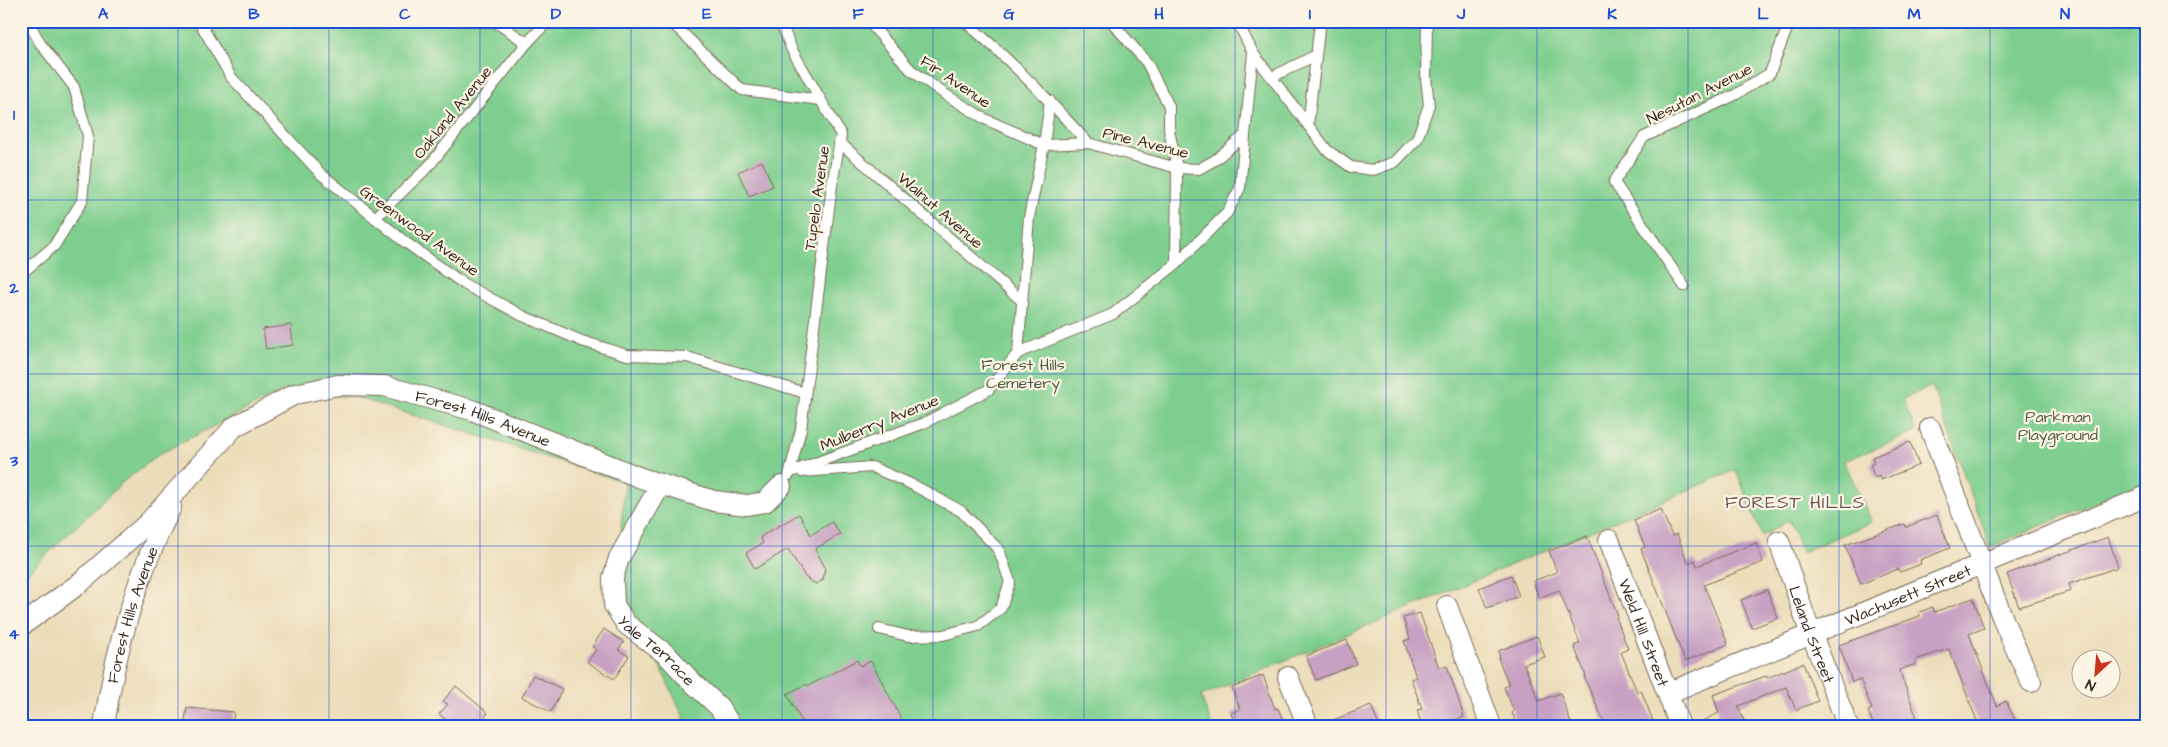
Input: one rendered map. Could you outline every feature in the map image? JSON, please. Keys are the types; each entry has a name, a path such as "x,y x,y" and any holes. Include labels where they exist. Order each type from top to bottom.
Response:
{"street":[{"name":"Forest Hills Avenue","path":"21,626 105,563 148,523 234,427 295,394 338,385 384,386 472,410 557,445 661,484 714,501 747,505 765,502 786,479"},
{"path":"1930,428 2006,627 2031,682"},
{"name":"Forest Hills Avenue","path":"104,726 109,695 122,641 147,561 171,508 186,482"},
{"name":"Yale Terrace","path":"661,484 619,558 613,578 614,605 626,624 667,655 719,707 731,726"},
{"name":"Wachusett Street","path":"1668,693 2147,496"},
{"name":"Weld Hill Street","path":"1609,540 1680,726"},
{"name":"Leland Street","path":"1779,541 1812,634 1848,726"},
{"path":"1447,606 1491,726"},
{"path":"1288,677 1308,726"}],"lane":[{"path":"21,274 54,246 82,201 88,136 74,87 40,43 28,21"},
{"name":"Greenwood Avenue","path":"199,21 231,77 320,174 404,242 464,284 523,316 582,341 627,355 687,357 805,393"},
{"path":"494,21 527,43"},
{"name":"Oakland Avenue","path":"375,218 429,166 527,43 548,21"},
{"path":"670,21 742,90 821,100"},
{"name":"Tupelo Avenue","path":"780,21 792,50 841,135 801,430 786,479"},
{"name":"Fir Avenue","path":"868,21 910,70 985,119 1044,145"},
{"name":"Pine Avenue","path":"964,21 986,39 1050,101 1088,143"},
{"path":"1111,21 1146,63 1169,106 1169,130 1177,168 1176,264"},
{"path":"1237,21 1253,53 1327,150 1351,167 1373,170 1395,162 1417,139 1428,105 1426,78 1427,21"},
{"path":"1308,125 1322,21"},
{"name":"Nesutan Avenue","path":"1684,286 1614,182 1644,137 1735,95 1770,73 1790,21"},
{"name":"Mulberry Avenue","path":"786,479 924,423 988,390 1018,353 1113,314 1176,264 1227,213 1240,188 1253,53"},
{"path":"1272,77 1316,55"},
{"path":"1018,353 1029,217 1044,145 1050,101"},
{"name":"Pine Avenue","path":"1044,145 1088,143 1177,168 1200,169 1215,160 1245,135"},
{"name":"Walnut Avenue","path":"839,142 1022,301"},
{"path":"786,479 872,468 913,485 961,511 999,550 1010,582 1001,608 978,626 943,635 908,636 879,629"}],"green space":[{"name":"Forest Hills Cemetery","path":"21,21 2147,21 2147,481 1990,547 1932,386 1903,399 1916,432 1844,461 1872,522 1802,552 1789,520 1762,536 1736,470 1201,696 1212,726 688,726 617,576 625,482 355,397 283,391 161,453 124,481 21,579"}],"building":[{"path":"762,161 773,186 749,196 738,172"},
{"path":"291,325 293,345 266,349 263,329"},
{"path":"1910,442 1919,465 1881,480 1879,476 1875,478 1870,465 1874,463 1872,457"},
{"path":"1661,509 1672,536 1677,534 1688,563 1695,560 1697,566 1756,543 1763,562 1704,585 1728,644 1685,661 1641,549 1645,547 1634,520"},
{"path":"799,514 811,535 832,522 840,534 815,549 825,567 823,580 816,584 806,578 788,549 755,569 746,553 763,543 760,537"},
{"path":"1937,515 1950,548 1920,560 1921,564 1900,572 1898,569 1861,584 1845,545 1905,524 1906,527"},
{"path":"1587,536 1618,616 1616,617 1628,649 1621,652 1637,692 1641,690 1655,726 1606,726 1584,677 1586,676 1574,646 1580,643 1559,590 1539,598 1533,581 1557,572 1549,551"},
{"path":"2108,537 2118,567 2069,584 2071,591 2019,607 2007,574"},
{"path":"1511,575 1519,596 1487,608 1479,588"},
{"path":"1767,590 1778,618 1752,628 1741,600"},
{"path":"1973,598 1984,628 1969,634 1997,706 2006,701 2018,726 1979,726 1949,649 1915,660 1916,664 1899,670 1920,726 1874,726 1868,711 1872,709 1860,679 1852,682 1839,645 1920,616 1919,612 1933,607 1934,612"},
{"path":"1420,613 1439,668 1447,666 1464,717 1439,726 1422,726 1417,710 1422,709 1411,679 1416,677 1404,641 1410,639 1403,618"},
{"path":"604,629 624,642 618,650 629,656 614,679 587,662 596,649 592,647"},
{"path":"1537,636 1545,657 1524,664 1539,701 1560,693 1572,726 1517,726 1512,712 1514,711 1504,687 1509,685 1498,658 1500,657 1498,651"},
{"path":"1347,640 1356,664 1316,680 1306,656"},
{"path":"857,660 860,666 871,661 905,726 804,726 787,694 807,684 808,686"},
{"path":"1803,663 1818,701 1796,710 1786,687 1738,706 1746,726 1692,726 1719,713 1713,695 1766,676 1767,678"},
{"path":"533,675 562,689 551,712 522,697"},
{"path":"1263,675 1275,709 1278,708 1285,726 1236,726 1231,713 1240,709 1232,688"},
{"path":"456,686 488,713 478,726 454,726 439,714 448,704 443,701"},
{"path":"1371,705 1379,726 1321,726 1321,725"},
{"path":"187,708 234,712 232,726 184,726"}],"district":[{"name":"FOREST HILLS","path":"1795,502"}],"park label":[{"name":"Parkman Playground","path":"2058,425"}]}
